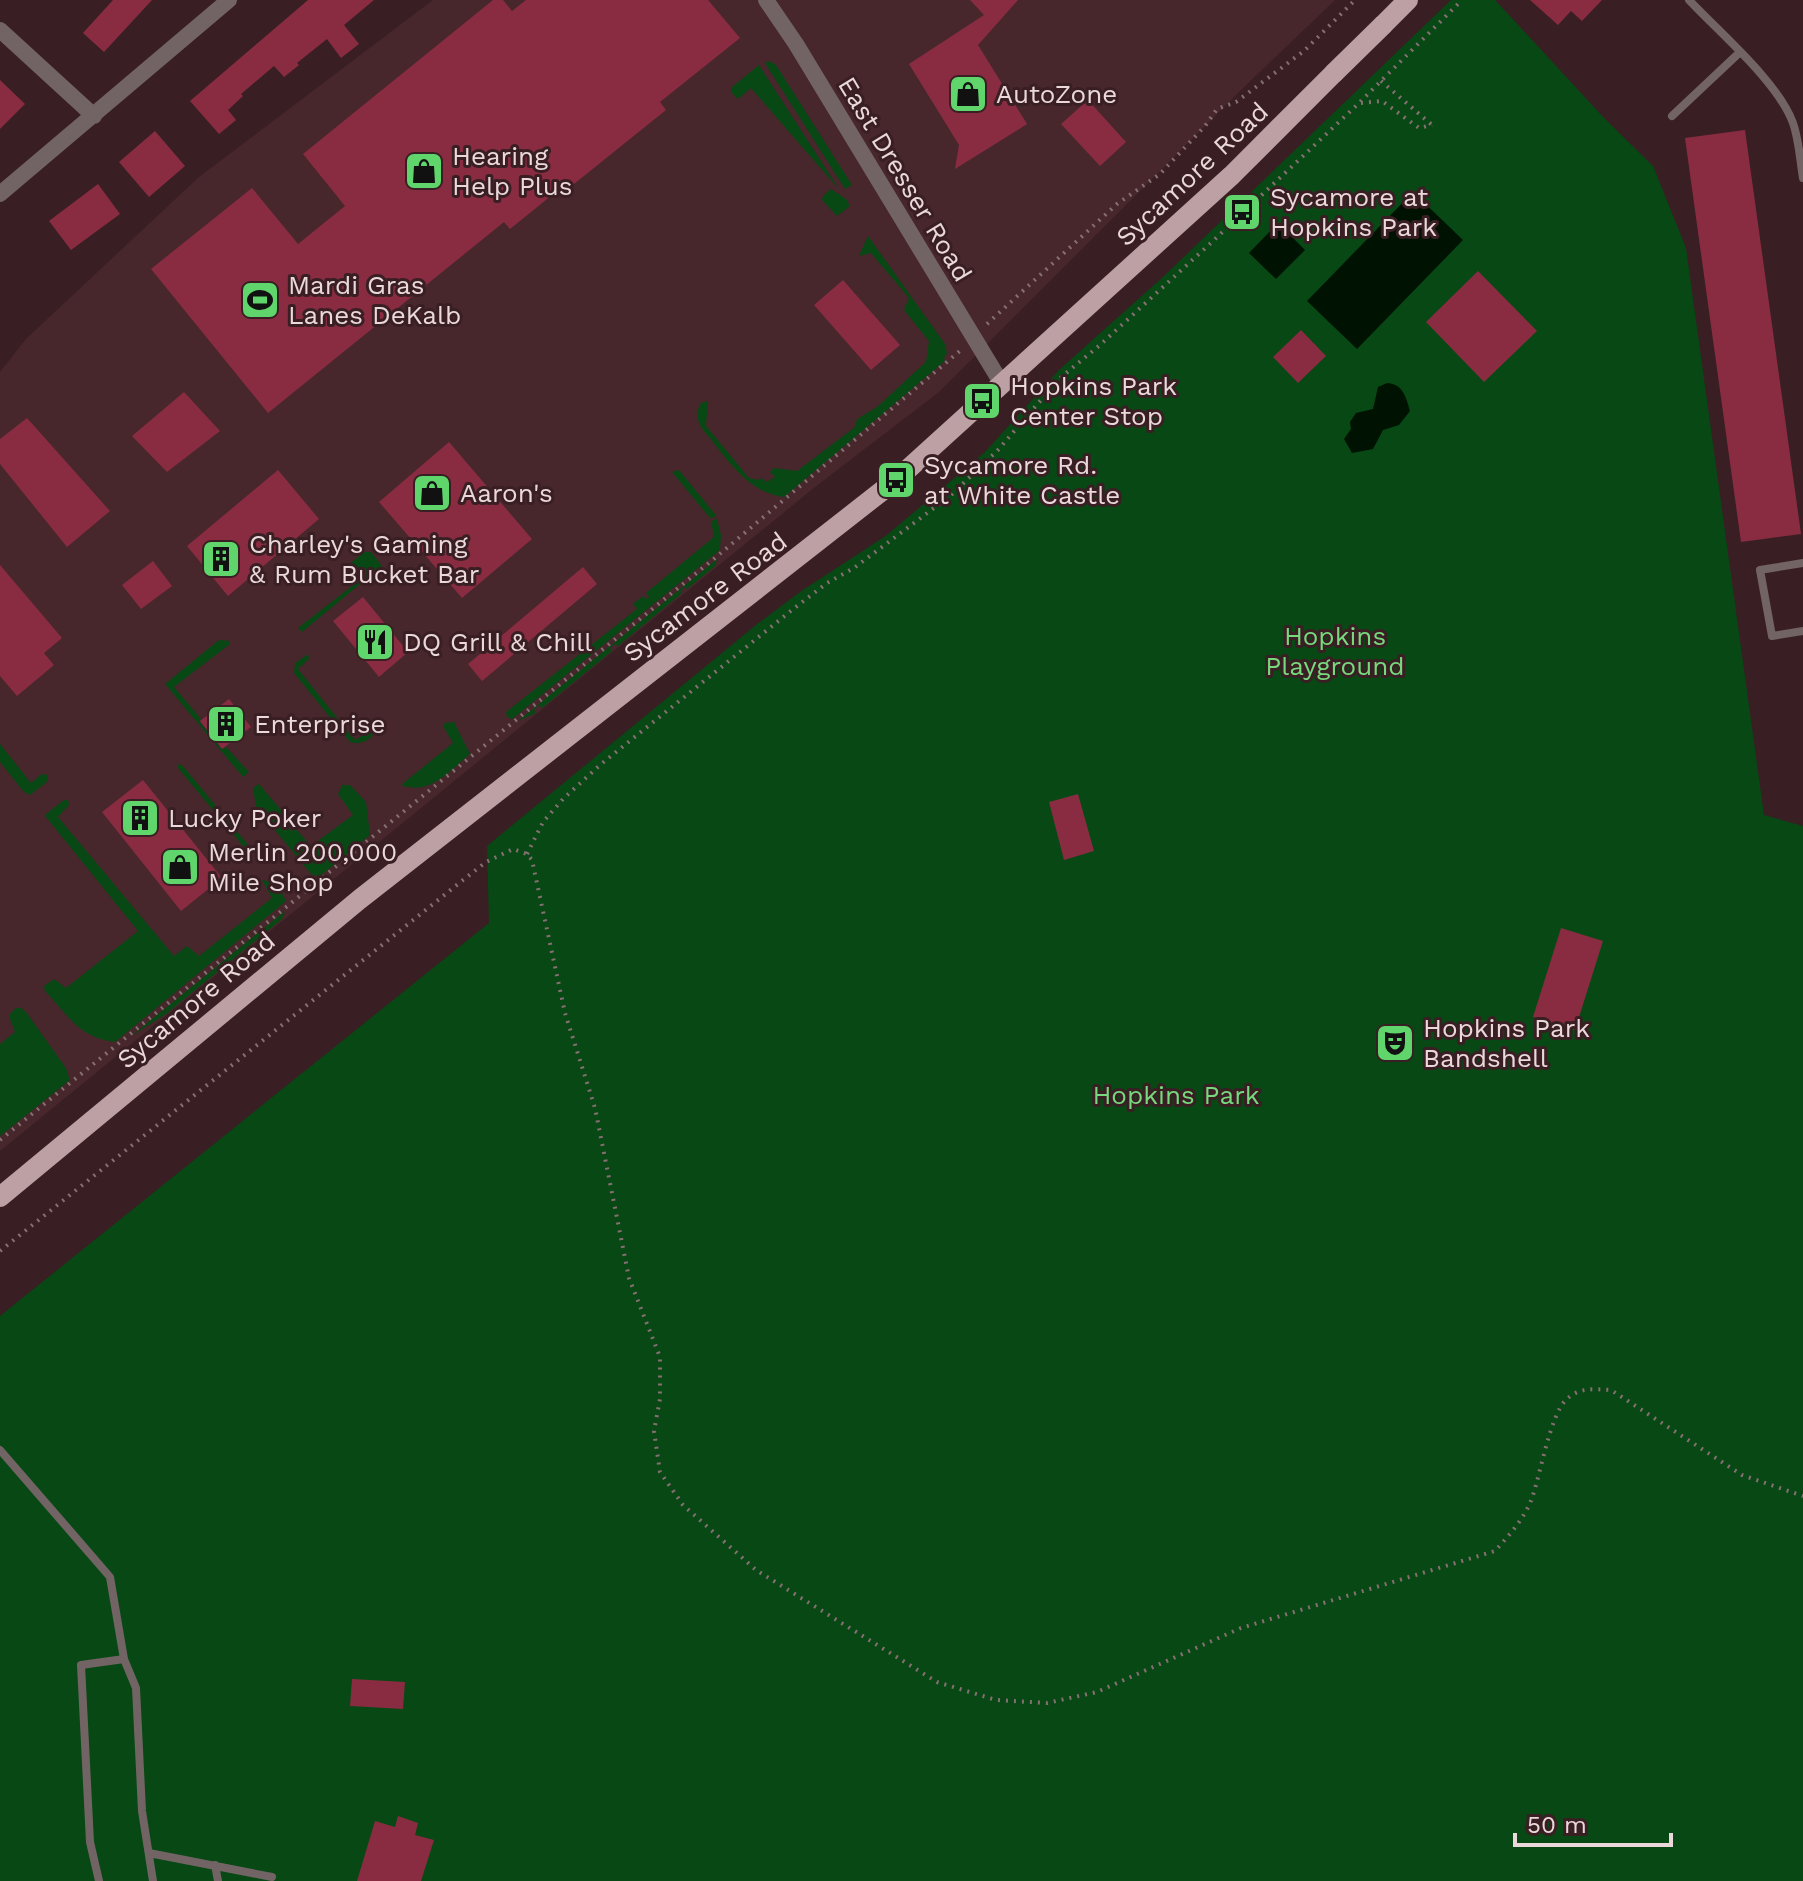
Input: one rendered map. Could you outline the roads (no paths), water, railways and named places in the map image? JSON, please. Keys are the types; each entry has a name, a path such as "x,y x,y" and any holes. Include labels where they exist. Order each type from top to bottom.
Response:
{"main road":[{"name":"Sycamore Road","path":"0,1197 360,899 896,480 1232,175 1408,0"}],"street":[{"path":"0,194 229,0"},
{"name":"East Dresser Road","path":"766,0 796,44 1002,384"},
{"path":"0,30 94,116"}],"lane":[{"path":"1689,0 1772,87 1784,104 1793,123 1803,178"},
{"path":"1672,116 1739,53"},
{"path":"1803,563 1760,570 1772,636 1803,631"},
{"path":"0,1450 110,1577 124,1659 136,1688 142,1811 153,1881"},
{"path":"99,1881 90,1842 81,1665 124,1659"},
{"path":"149,1853 272,1877"},
{"path":"215,1865 218,1881"}],"place":[{"name":"AutoZone","path":"968,94"},
{"name":"Hearing Help Plus","path":"424,171"},
{"name":"Sycamore at Hopkins Park","path":"1242,212"},
{"name":"Mardi Gras Lanes DeKalb","path":"260,300"},
{"name":"Hopkins Park Center Stop","path":"982,401"},
{"name":"Sycamore Rd. at White Castle","path":"896,480"},
{"name":"Aaron's","path":"432,493"},
{"name":"Charley's Gaming & Rum Bucket Bar","path":"221,559"},
{"name":"DQ Grill & Chill","path":"375,642"},
{"name":"Enterprise","path":"226,724"},
{"name":"Lucky Poker","path":"140,818"},
{"name":"Merlin 200,000 Mile Shop","path":"180,867"},
{"name":"Hopkins Park Bandshell","path":"1395,1043"}],"park label":[{"name":"Hopkins Playground","path":"1335,651"},
{"name":"Hopkins Park","path":"1176,1095"}]}
